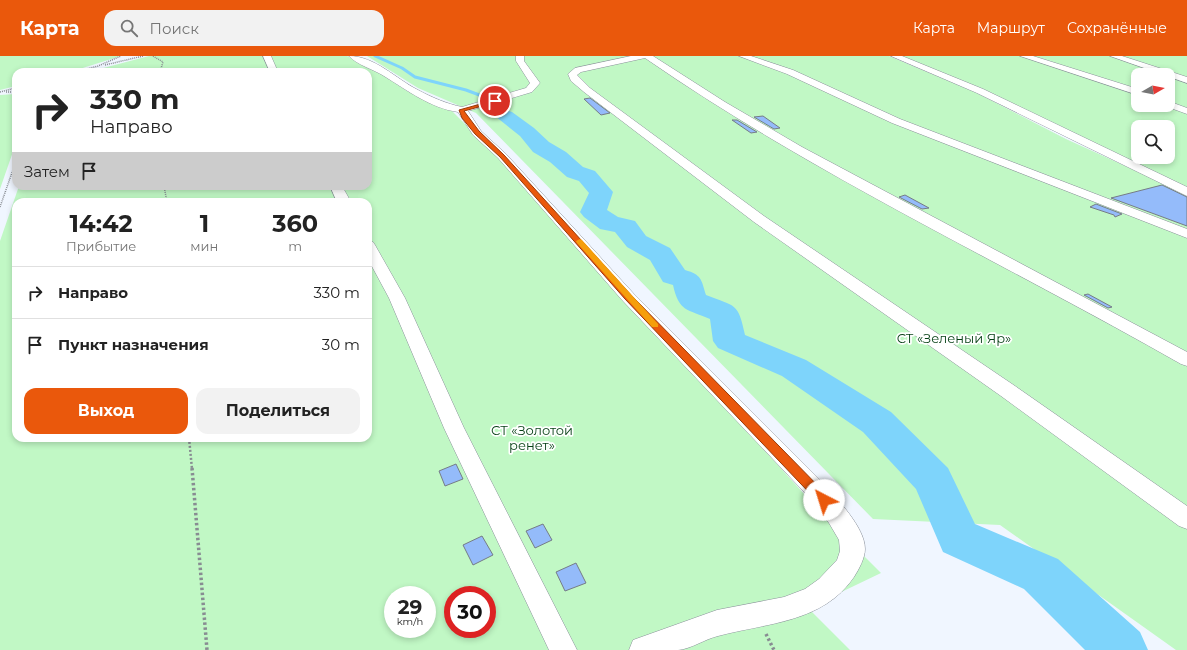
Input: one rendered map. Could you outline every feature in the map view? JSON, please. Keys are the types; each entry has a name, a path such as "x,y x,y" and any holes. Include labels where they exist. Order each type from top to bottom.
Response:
{"street":[{"path":"267,56 272,68"},
{"path":"353,56 388,74 414,92 450,108 462,110 530,90 535,83 520,61 520,56"},
{"path":"643,56 578,70 572,74 574,79 587,90 759,219 1008,391 1187,519"},
{"path":"647,56 677,77 751,122 868,189 1102,312 1187,360"},
{"path":"743,56 790,72 896,121 964,146 1187,234"},
{"path":"895,56 980,91 1187,192"},
{"path":"1024,56 1131,90"},
{"path":"1114,56 1187,80"},
{"path":"1175,107 1187,112"},
{"path":"462,110 465,118 477,133 502,156 628,297 815,489 841,522 853,546 850,563 837,579 820,594 802,605 776,612 718,623 642,650"},
{"path":"372,252 397,298 454,428 563,650"}],"path":[{"path":"98,66 121,56"},
{"path":"91,68 143,56"},
{"path":"153,56 159,58 163,62 161,68"},
{"path":"1,92 12,89"},
{"path":"1,92 12,92"},
{"path":"0,207 12,172"},
{"path":"189,442 207,650"}],"green space":[{"path":"0,56 121,56 83,68 12,68 12,87 0,90"},
{"name":"СТ «Золотой ренет»","path":"149,56 347,56 373,68 407,91 451,110 496,155 826,518 881,573 808,608 850,650 0,650 0,241 12,206 12,442 372,442 372,198 15,198 18,190 372,190 372,68 103,68"},
{"name":"СТ «Зеленый Яр»","path":"367,56 889,56 975,92 1066,139 1187,194 1187,650 1176,650 1000,525 873,519 476,113 418,88"},
{"path":"901,56 1187,56 1187,187 1137,164 1175,164 1175,120 1131,120 1131,161"},
{"path":"12,94 12,154 0,189 0,95"}],"building":[{"path":"590,98 610,113 601,115 584,99"},
{"path":"763,116 780,128 774,129 754,117"},
{"path":"732,120 737,120 757,132 751,133"},
{"path":"1162,185 1187,197 1187,226 1111,198"},
{"path":"905,195 929,208 922,209 899,197"},
{"path":"1096,204 1122,214 1115,217 1114,215 1090,207"},
{"path":"1088,294 1112,307 1108,308 1084,295"},
{"path":"456,464 463,479 445,486 439,471"},
{"path":"543,524 552,540 535,548 526,531"},
{"path":"482,536 493,555 473,565 463,545"},
{"path":"576,563 586,583 565,591 556,572"}],"waterway":[{"path":"375,56 402,68 415,77 466,90 490,99"},
{"path":"497,102 505,116"},
{"path":"505,116 527,132 541,147 558,157 575,172 587,176 601,192 593,212 609,223 626,227 636,241 662,256 673,276 687,280 692,300 725,314 730,341 794,368 877,422 933,480 959,538 1041,574 1122,650"}],"slow traffic":[{"path":"580,241 628,297 655,325"}],"route":[{"path":"495,101 462,110 469,124 502,156 585,246 628,297 824,500"}]}
